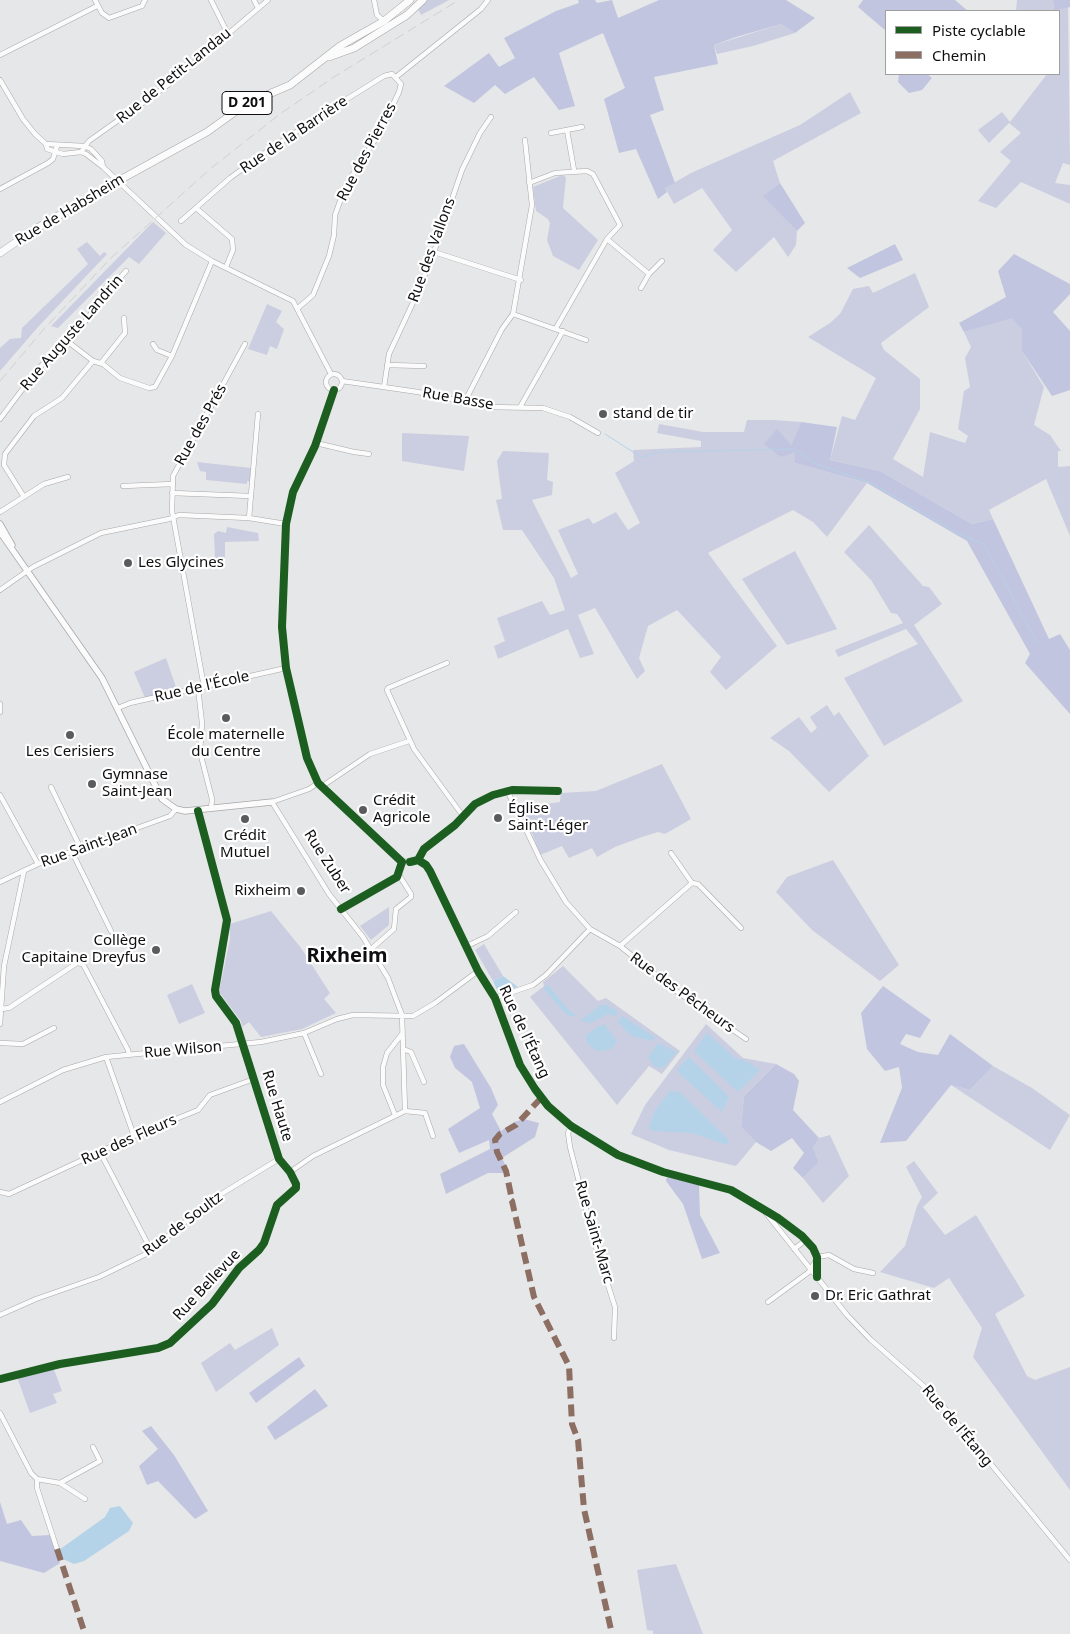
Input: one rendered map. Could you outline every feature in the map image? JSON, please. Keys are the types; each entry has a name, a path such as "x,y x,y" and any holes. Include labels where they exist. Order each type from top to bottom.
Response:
{"main road":[{"name":"D 201","path":"326,58 344,44 384,21 410,0"},
{"name":"D 201","path":"326,58 354,48 407,15 423,0"},
{"name":"Rue de Habsheim","path":"0,253 118,181 207,132 246,104 288,86 326,58"},
{"path":"0,524 16,556"},
{"path":"0,532 86,653 118,708 158,793 176,809 198,811 272,802"}],"street":[{"path":"95,0 97,6 106,17 114,18 142,6 145,0"},
{"path":"211,0 228,34"},
{"path":"254,0 258,8"},
{"name":"Rue de Petit-Landau","path":"81,152 84,146 168,85 268,0"},
{"path":"374,0 377,15 384,21"},
{"path":"396,77 481,9 488,0"},
{"path":"0,55 97,6"},
{"name":"Rue de la Barrière","path":"181,221 230,178 326,112 384,76 392,74 396,77"},
{"name":"Rue des Pierres","path":"298,308 313,296 329,256 338,206 346,186 380,132 399,92 400,84 396,77"},
{"path":"0,80 23,119 46,144 47,149 63,154 81,152 104,167 150,214 186,246 293,301 319,354 332,374"},
{"name":"Rue des Vallons","path":"384,387 389,354 434,252 462,170 480,133 491,117"},
{"path":"551,133 582,127"},
{"path":"567,130 574,170"},
{"path":"464,403 502,329 513,314 521,280 532,205 525,140"},
{"path":"46,144 84,146 97,155 104,167"},
{"path":"0,189 48,163 55,153 57,146"},
{"path":"529,183 555,173 574,170 587,171 593,174 620,225 607,239 556,328"},
{"path":"196,208 232,239 233,250 226,267"},
{"path":"607,239 649,274"},
{"path":"434,252 521,280"},
{"path":"67,341 93,361 101,363 120,378 151,388 158,384 172,356 212,261"},
{"path":"641,288 649,274 662,261"},
{"name":"Rue Auguste Landrin","path":"0,419 40,367 67,341 126,272"},
{"path":"513,314 586,340"},
{"path":"101,363 126,333 124,318"},
{"path":"520,407 563,331"},
{"path":"153,344 157,350 172,356"},
{"name":"Rue des Prés","path":"204,687 174,517 173,484 175,471 245,344"},
{"path":"24,497 4,465 5,454 34,416 62,398 93,361"},
{"path":"387,364 424,366"},
{"path":"332,374 339,375 342,381 339,388 334,390 328,388 326,383 327,377 332,374"},
{"name":"Rue Basse","path":"342,381 418,392 487,407 543,408 570,417 598,433"},
{"path":"334,390 316,443 293,492 286,524 282,626 286,668 307,758 320,785 402,862"},
{"path":"250,518 258,414"},
{"path":"316,443 369,454"},
{"path":"1,509 51,481 68,477"},
{"path":"123,486 173,484"},
{"path":"172,493 251,496"},
{"path":"0,590 27,572 101,533 179,515 250,518 286,524"},
{"path":"448,663 388,688 409,740 421,761 463,816"},
{"name":"Rue de l'École","path":"118,708 130,703 286,668"},
{"path":"198,688 202,723 200,752 212,799 212,809"},
{"path":"0,704 0,712"},
{"path":"272,802 320,785 370,754 409,740"},
{"path":"51,786 81,849"},
{"path":"402,862 418,860 424,849 455,825 475,804 507,790 558,791"},
{"name":"Rue des Pêcheurs","path":"507,790 541,860 566,902 590,929 620,946 684,997 746,1039"},
{"path":"0,796 38,864"},
{"name":"Rue Zuber","path":"272,802 329,894 341,908 388,978 402,1016"},
{"name":"Rue Saint-Jean","path":"0,882 38,864 170,816 176,809"},
{"name":"Rue Haute","path":"198,811 227,920 215,990 216,996 236,1023 279,1159 290,1172"},
{"path":"72,852 111,931"},
{"path":"671,854 692,883 698,884 741,928"},
{"name":"Rue de l'Étang","path":"418,860 426,865 430,871 478,971 495,998 517,1056 541,1098 571,1126 618,1155 663,1172 718,1185 731,1190 778,1218 806,1240 816,1257"},
{"path":"341,908 399,875 402,862"},
{"path":"0,1024 0,998 4,966 24,871"},
{"path":"370,950 394,929 396,908 411,897 403,878 399,875"},
{"path":"620,946 692,883"},
{"path":"467,946 488,936 516,912"},
{"path":"495,998 532,985 552,969 590,929"},
{"path":"1,1009 9,1008 77,963 83,964 129,1055"},
{"name":"Rue Wilson","path":"0,1102 63,1070 106,1057 244,1044 304,1033 337,1019 353,1015 402,1016 417,1014 478,971"},
{"path":"402,1016 404,1111"},
{"path":"0,1043 23,1044 54,1028"},
{"path":"304,1033 321,1074"},
{"path":"395,1115 383,1085 383,1067 387,1054 402,1034"},
{"path":"403,1050 410,1052 424,1082"},
{"path":"106,1057 134,1136"},
{"name":"Rue des Fleurs","path":"0,1192 9,1194 134,1136 198,1110 210,1096 254,1079"},
{"path":"290,1172 313,1156 404,1111 425,1113 433,1136"},
{"name":"Rue Saint-Marc","path":"571,1126 568,1133 570,1147 595,1244 616,1307 614,1338"},
{"path":"100,1152 151,1250"},
{"name":"Rue de Soultz","path":"0,1315 36,1299 99,1277 151,1250 213,1199 279,1159"},
{"name":"Rue Bellevue","path":"0,1379 60,1364 158,1348 170,1343 212,1304 239,1268 264,1244 277,1205 296,1188 290,1172"},
{"name":"Rue de l'Étang","path":"765,1212 866,1336 934,1395 1070,1560"},
{"path":"794,1249 806,1240"},
{"path":"768,1302 811,1270 816,1257 829,1255 854,1269 873,1273"},
{"path":"815,1262 817,1277"},
{"path":"0,1413 31,1473 37,1479 60,1484 85,1499"},
{"path":"60,1484 100,1461 93,1447"},
{"path":"37,1479 37,1488 57,1549"}],"shaded area":[{"path":"426,0 449,0 421,15 418,9"},
{"path":"578,0 595,0 597,3 612,0 618,18 659,0 786,0 815,18 795,33 781,24 714,45 718,64 654,77 664,110 650,115 675,183 665,188 667,192 658,199 636,149 619,153 604,99 625,88 603,33 559,53 575,106 559,110 534,77 505,94 495,85 474,103 444,86 489,53 499,67 515,58 504,38 556,11 579,3"},
{"path":"863,0 955,0 967,10 885,10 885,30 858,7"},
{"path":"1017,0 1053,0 1054,10 1016,10"},
{"path":"1053,0 1070,0 1070,7 1054,10"},
{"path":"1068,6 1070,165 1063,163 1055,183 1070,185 1070,204 1021,182 996,208 978,201 1011,161 1000,152 1021,133 1009,123 989,143 978,130 1002,112 1010,122 1046,75 1060,75 1059,10"},
{"path":"781,24 795,33 753,46 717,54 714,45"},
{"path":"899,75 928,75 932,78 922,90 909,93 898,82"},
{"path":"850,92 861,113 773,161 780,183 764,196 797,231 796,245 788,257 774,237 736,272 713,250 732,230 702,188 674,204 665,188 691,173 800,125"},
{"path":"562,175 566,177 563,208 598,240 579,270 553,256 547,240 550,223 548,219 536,211 533,187"},
{"path":"780,183 805,223 797,231 763,196"},
{"path":"153,222 166,233 139,264 129,257 58,328 51,326"},
{"path":"87,242 100,256 104,252 107,254 38,327 0,371 0,348 10,339 21,338 22,328 88,264 77,249"},
{"path":"895,244 903,260 860,278 847,268"},
{"path":"1014,254 1070,284 1070,294 1053,312 1070,331 1070,390 1052,396 1022,351 1022,330 1012,318 964,332 959,323 1006,297 998,271"},
{"path":"915,273 929,307 881,343 884,350 920,379 920,409 893,459 923,477 930,432 965,443 968,436 958,429 964,391 970,387 965,358 971,347 964,332 1012,317 1022,330 1022,351 1044,387 1034,425 1050,435 1061,451 1058,451 1058,467 1070,466 1070,536 1046,479 989,510 993,519 972,524 880,471 830,460 842,416 855,420 876,378 808,337 840,314 853,289 869,286 873,293"},
{"path":"267,304 282,311 276,322 284,329 277,349 270,346 267,355 248,349"},
{"path":"747,420 801,422 791,445 795,452 795,463 867,483 827,537 813,522 793,510 708,553 777,646 726,690 710,672 721,657 677,610 648,626 639,658 645,671 637,679 595,608 578,615 594,654 580,658 568,629 498,659 494,646 505,641 497,618 542,601 550,615 565,610 554,578 522,530 503,530 496,500 502,499 497,461 503,451 549,453 547,480 553,482 552,495 532,500 571,578 578,574 558,530 589,518 593,524 616,512 628,530 640,523 615,473 634,461 633,450 701,447 701,441 657,433 659,424 703,432 744,432"},
{"path":"801,422 837,427 830,460 880,471 972,524 993,519 1049,639 1060,634 1070,650 1070,714 1025,663 1030,654 967,541 867,483 795,463 795,452 781,457 764,444 777,429 791,445"},
{"path":"402,433 469,436 464,471 402,461"},
{"path":"197,462 251,468 250,481 247,481 247,484 206,480 206,472 200,471"},
{"path":"869,525 923,586 929,587 942,604 914,625 963,701 884,746 844,678 918,644 906,629 838,657 835,650 903,623 897,614 891,613 871,580 844,552"},
{"path":"227,527 258,533 259,541 225,542 225,558 215,558 214,534 218,531 226,533"},
{"path":"795,551 837,629 787,645 742,579"},
{"path":"166,658 177,690 145,698 134,672"},
{"path":"827,705 834,716 839,712 869,756 829,792 789,751 770,738 799,717 811,733 817,728 810,717"},
{"path":"662,764 691,819 665,834 658,832 642,837 615,847 597,857 592,848 569,858 562,846 540,855 532,833 530,833 518,808 560,802 561,793 596,791"},
{"path":"833,860 899,965 880,981 812,930 776,892 787,877"},
{"path":"389,907 389,925 371,940 360,926"},
{"path":"271,911 301,948 330,993 324,999 336,1013 302,1029 261,1037 249,1022 242,1027 241,1021 219,992 230,939 230,924"},
{"path":"484,944 503,976 493,981 475,950"},
{"path":"563,966 598,1001 606,998 680,1051 662,1074 649,1066 617,1105 530,997 544,986 543,982"},
{"path":"503,976 518,987 498,992 493,981"},
{"path":"192,984 205,1013 179,1024 167,995"},
{"path":"548,985 568,1009 575,1014 574,1017 567,1015 546,992 544,987"},
{"path":"883,986 931,1020 920,1038 906,1034 900,1044 918,1052 938,1055 950,1034 993,1066 970,1090 951,1085 906,1141 880,1143 902,1088 899,1067 885,1071 867,1049 861,1013"},
{"path":"601,1005 607,1005 618,1012 616,1016 608,1014 590,1023 580,1021"},
{"path":"622,1016 655,1037 654,1041 634,1037 627,1032 618,1022"},
{"path":"604,1024 617,1041 612,1049 597,1051 589,1045 585,1037 592,1030"},
{"path":"706,1024 743,1058 776,1064 744,1096 741,1127 756,1142 736,1166 669,1150 631,1134 645,1105"},
{"path":"707,1033 735,1058 746,1061 760,1070 738,1092 694,1051"},
{"path":"658,1043 677,1052 663,1068 655,1067 648,1058"},
{"path":"464,1044 491,1088 498,1105 492,1114 501,1131 514,1122 524,1119 539,1123 535,1137 502,1158 509,1173 488,1173 446,1194 440,1174 490,1149 489,1140 459,1153 448,1129 480,1108 472,1082 455,1068 450,1057 454,1046"},
{"path":"689,1057 729,1097 722,1112 678,1072 678,1069"},
{"path":"776,1064 794,1074 799,1081 793,1110 819,1138 813,1148 819,1162 803,1178 793,1168 804,1153 792,1138 771,1151 756,1142 741,1127 744,1096"},
{"path":"993,1066 1032,1088 1070,1115 1050,1150 951,1085 970,1090"},
{"path":"670,1091 680,1092 727,1138 729,1142 727,1145 692,1133 652,1131 649,1127 655,1110"},
{"path":"830,1135 849,1176 823,1203 803,1178 819,1162 813,1148 819,1138"},
{"path":"914,1161 938,1193 923,1207 945,1235 976,1215 1025,1296 995,1314 1027,1376 1035,1380 1070,1367 1070,1490 973,1357 982,1328 949,1278 934,1288 880,1272 905,1246 917,1206 922,1197 906,1167"},
{"path":"667,1177 699,1185 700,1215 720,1253 702,1259 683,1204 666,1181"},
{"path":"272,1328 279,1345 216,1392 201,1363 230,1343 235,1350"},
{"path":"299,1357 305,1366 256,1403 249,1393"},
{"path":"53,1367 62,1391 53,1394 57,1403 30,1413 17,1377"},
{"path":"315,1389 328,1406 275,1440 267,1427"},
{"path":"151,1426 174,1455 208,1511 195,1519 158,1481 147,1485 139,1466 158,1449 142,1431"},
{"path":"0,1502 7,1524 21,1520 32,1536 50,1535 60,1563 44,1573 0,1561"},
{"path":"120,1506 133,1523 129,1531 84,1561 74,1564 63,1559 59,1550 105,1517 110,1508"},
{"path":"676,1564 703,1634 653,1634 653,1631 647,1630 637,1570"}],"waterway":[{"path":"605,434 641,457 661,452 794,449 817,464 873,484 961,535 984,544 1038,644"}],"railway":[{"path":"0,381 44,329 110,259 210,169 280,114 334,77 459,0"}],"marked path":[{"path":"541,1098 516,1125 500,1134 495,1140 497,1152 506,1171 511,1195 510,1199 534,1297 569,1366 572,1424 578,1440 584,1509 612,1634"},
{"path":"57,1549 85,1634"}],"cycle path":[{"path":"334,390 315,446 293,492 286,524 282,627 286,668 307,758 318,783 402,862"},
{"path":"410,862 418,860 424,849 455,825 475,804 493,795 512,790 558,791"},
{"path":"0,1379 60,1364 158,1348 170,1343 212,1304 239,1268 259,1250 264,1243 277,1205 296,1188 290,1172 279,1159 236,1023 216,996 215,990 227,920 198,811"},
{"path":"418,860 426,865 430,871 478,971 495,998 520,1065 548,1106 571,1126 618,1155 663,1172 731,1190 778,1218 802,1236 813,1248 817,1257 817,1277"},
{"path":"341,909 397,877 402,862"}],"place":[{"name":"stand de tir","path":"603,414"},
{"name":"Les Glycines","path":"128,563"},
{"name":"École maternelle du Centre","path":"226,718"},
{"name":"Les Cerisiers","path":"70,735"},
{"name":"Gymnase Saint-Jean","path":"92,784"},
{"name":"Crédit Agricole","path":"363,810"},
{"name":"Église Saint-Léger","path":"498,818"},
{"name":"Crédit Mutuel","path":"245,819"},
{"name":"Rixheim","path":"301,891"},
{"name":"Collège Capitaine Dreyfus","path":"156,950"},
{"name":"Dr. Eric Gathrat","path":"815,1296"}],"district":[{"name":"Rixheim","path":"347,956"}]}
